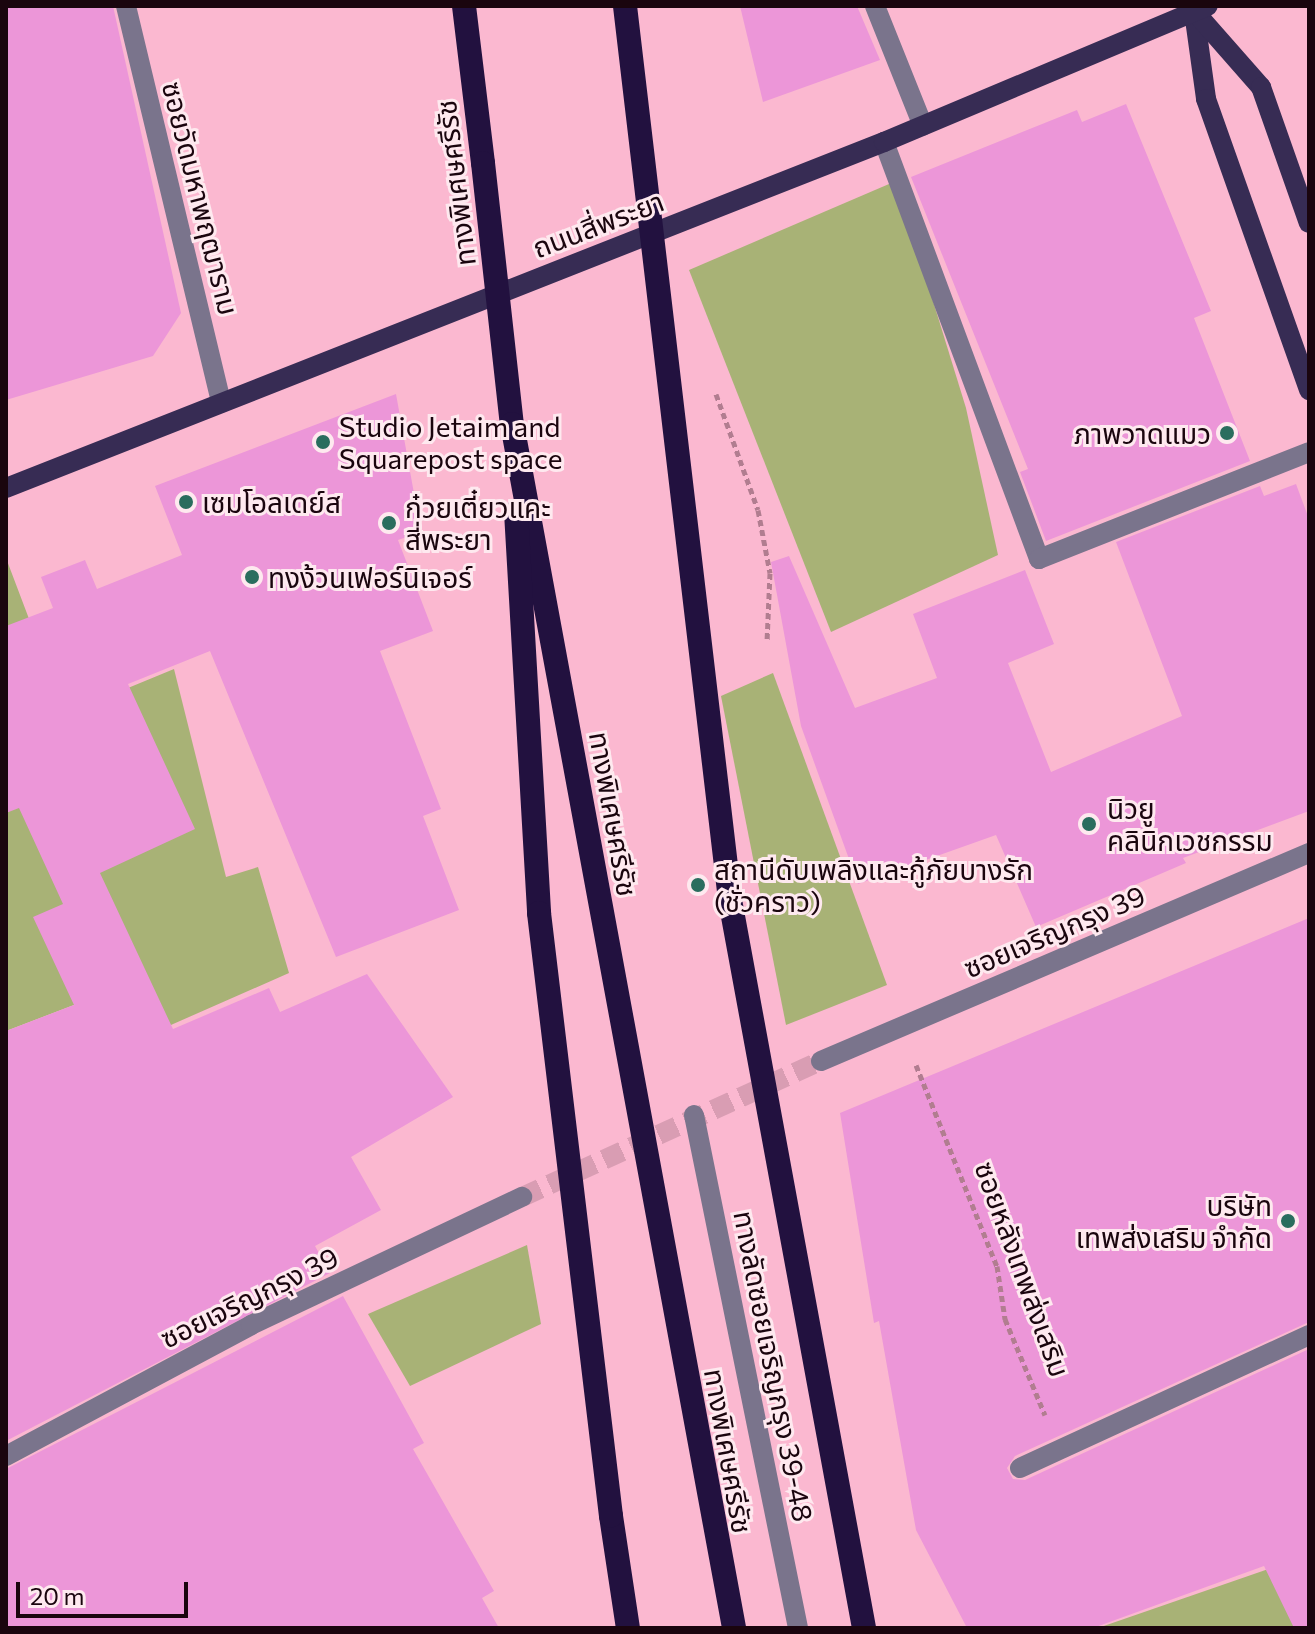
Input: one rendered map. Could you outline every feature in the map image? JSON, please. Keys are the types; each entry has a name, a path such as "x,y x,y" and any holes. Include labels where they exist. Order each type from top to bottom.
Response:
{"highway":[{"name":"ทางพิเศษศรีรัช","path":"464,6 512,424 734,1628"},
{"path":"625,6 730,900 864,1628"},
{"path":"512,424 539,913 628,1628"}],"main road":[{"name":"ถนนสี่พระยา","path":"6,488 884,142 1198,8"},
{"path":"1198,8 1261,87 1309,223"},
{"path":"1198,8 1206,99 1309,390"}],"street":[{"name":"ซอยวัดมหาพฤฒาราม","path":"126,6 221,403"},
{"path":"875,6 923,126"},
{"path":"884,142 1039,559 1309,452"},
{"name":"ซอยเจริญกรุง 39","path":"821,1061 1309,853"},
{"name":"ทางลัดซอยเจริญกรุง 39-48","path":"694,1115 798,1628"},
{"name":"ซอยเจริญกรุง 39","path":"6,1456 251,1325 522,1197"},
{"path":"1020,1468 1309,1335"}],"path":[{"path":"714,388 758,510 770,573 767,641"},
{"name":"ซอยหลังเทพส่งเสริม","path":"915,1064 997,1266 1005,1319 1060,1449"}],"green space":[{"path":"896,181 966,408 998,555 831,632 689,270"},
{"path":"6,558 65,714 174,669 226,877 258,867 289,973 105,1054 79,1003 6,1031"},
{"path":"773,673 887,985 786,1025 721,696"},
{"path":"527,1245 541,1324 410,1386 368,1314"},
{"path":"1309,1555 1309,1628 1098,1628"}],"building":[{"path":"6,6 113,6 181,313 153,356 6,400"},
{"path":"740,6 857,6 880,60 763,102"},
{"path":"1126,104 1211,311 1194,318 1250,461 1046,541 1020,472 1028,469 911,177 1077,110 1082,122"},
{"path":"396,394 421,532 398,540 433,631 380,651 441,809 423,816 459,910 336,957 210,651 128,684 195,829 100,873 173,1029 269,988 280,1012 367,974 453,1097 351,1157 381,1210 315,1246 330,1273 6,1441 6,1031 74,1005 33,917 63,904 19,808 6,813 6,626 53,608 41,577 85,560 97,589 182,555 155,486"},
{"path":"1296,484 1309,519 1309,811 1183,858 1186,863 1036,927 996,835 858,884 801,726 771,562 789,556 855,708 937,678 913,614 1025,570 1054,644 1008,663 1051,772 1182,716 1116,542 1260,486 1264,496"},
{"path":"1309,918 1309,1322 1015,1456 1007,1468 1013,1479 1025,1480 1309,1349 1309,1628 1294,1628 1264,1566 1093,1628 967,1628 916,1530 879,1321 874,1323 840,1113"},
{"path":"343,1296 424,1443 413,1449 494,1591 482,1598 499,1628 6,1628 6,1469"}],"tunnel":[{"path":"522,1197 821,1061"}],"place":[{"name":"ภาพวาดแมว","path":"1227,433"},
{"name":"Studio Jetaim and Squarepost space","path":"323,442"},
{"name":"เซมโอลเดย์ส","path":"186,502"},
{"name":"ก๋วยเตี๋ยวแคะ สี่พระยา","path":"389,523"},
{"name":"ทงง้วนเฟอร์นิเจอร์","path":"252,577"},
{"name":"นิวยู คลินิกเวชกรรม","path":"1089,824"},
{"name":"สถานีดับเพลิงและกู้ภัยบางรัก (ชั่วคราว)","path":"698,885"},
{"name":"บริษัท เทพส่งเสริม จำกัด","path":"1288,1221"}]}
